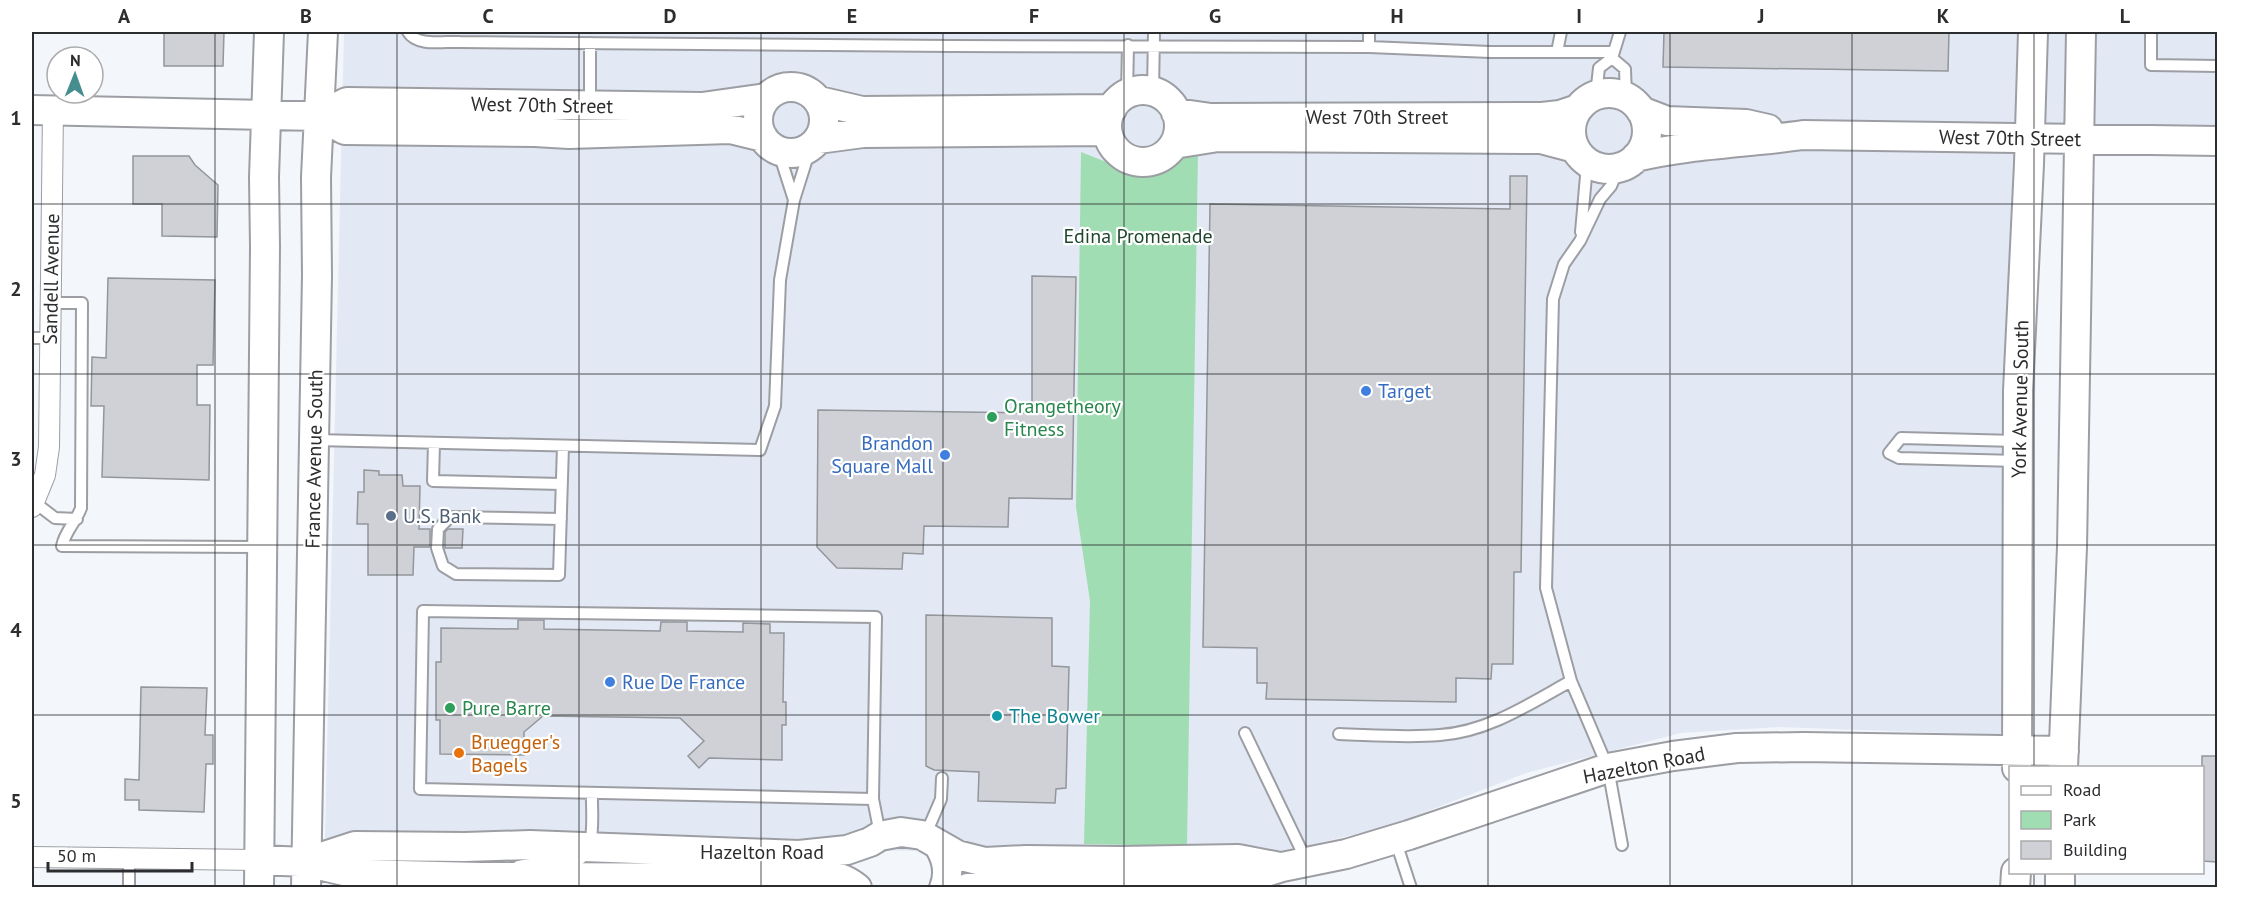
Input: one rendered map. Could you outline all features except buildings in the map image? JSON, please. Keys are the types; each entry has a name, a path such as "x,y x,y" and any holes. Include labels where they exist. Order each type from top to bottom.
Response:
{"street":[{"path":"259,874 266,116 269,32"},
{"name":"France Avenue South","path":"306,875 317,275 316,177 323,32"},
{"name":"York Avenue South","path":"2018,759 2018,391 2033,32"},
{"path":"2063,759 2072,547 2080,32"},
{"path":"814,143 824,120 819,102 812,94 793,87 783,88 766,98 758,117 759,128 770,144 789,153 801,152 814,143 863,133 1125,106 1163,96 1176,112 1179,123 1174,144 1167,152 1148,162 1126,158 1117,151 1111,142 1125,106"},
{"path":"1616,94 1633,104 1646,123 1647,135 1643,147 1628,162 1600,168 1579,154 1571,132 1571,124 1587,102 1616,94"},
{"name":"West 70th Street","path":"42,110 320,116 347,102 702,107 766,98"},
{"path":"819,102 862,111 1125,106"},
{"name":"West 70th Street","path":"1176,112 1211,118 1542,117 1560,115 1587,102"},
{"name":"West 70th Street","path":"1633,104 1667,121 1746,124 1803,135"},
{"name":"Sandell Avenue","path":"34,497 45,476 49,447 41,338 51,303 42,110"},
{"name":"West 70th Street","path":"320,116 345,130 568,134 730,129 770,144"},
{"name":"West 70th Street","path":"1628,162 1703,145 1752,142 1803,135 2217,141"},
{"name":"West 70th Street","path":"1174,144 1218,137 1541,139 1579,154"},
{"name":"Hazelton Road","path":"968,888 1011,883 1190,884 1242,880 1294,865 1346,854 1608,768 1673,756 1737,748 1803,747 2018,759 2063,759"},
{"name":"Hazelton Road","path":"306,875 355,846 530,845 799,855 829,853 901,832 932,841 957,855 985,862 1238,859 1294,865"},
{"path":"863,888 859,871 862,852 875,839"},
{"path":"932,841 947,864 944,888"},
{"name":"Hazelton Road","path":"32,857 129,859 259,874 480,877 611,883 666,883 818,873 849,881 857,888"}],"lane":[{"path":"408,32 411,37 421,41 1368,47 1612,55 1625,69 1633,104"},
{"path":"638,32 638,43"},
{"path":"788,32 788,45"},
{"path":"1125,106 1155,46 1154,32"},
{"path":"1368,47 1369,32"},
{"path":"1557,52 1561,32"},
{"path":"1587,102 1599,68 1612,55 1620,32"},
{"path":"2151,32 2151,65 2217,66"},
{"path":"590,43 590,106"},
{"path":"1125,106 1128,45"},
{"path":"313,440 760,450 775,406 780,280 794,200 814,143"},
{"path":"770,144 794,200"},
{"path":"1579,154 1585,194 1580,241"},
{"path":"1622,845 1608,768 1571,681 1546,588 1553,299 1564,264 1580,241 1600,199 1628,162"},
{"path":"51,303 82,303 81,508 77,519 65,533 62,546 261,547"},
{"path":"1901,438 2018,451 1899,458 1889,453 1901,438"},
{"path":"434,443 433,481 562,484"},
{"path":"561,519 450,517 438,529 437,548 444,566 456,574 559,575 561,519 563,446"},
{"path":"34,497 55,518 77,519"},
{"path":"873,799 420,789 423,611 876,617 873,799 875,839"},
{"path":"1339,734 1441,735 1467,730 1506,717 1571,681"},
{"path":"1245,733 1294,865"},
{"path":"932,841 941,800 942,778"},
{"path":"480,877 533,862 575,862 584,858 590,848 592,793"},
{"path":"1395,839 1411,888"},
{"path":"129,859 129,888"}],"shaded area":[{"path":"344,32 2217,32 2217,129 2040,128 2029,736 1779,727 1681,733 1526,773 1389,826 1302,847 1230,858 325,838"}],"green space":[{"name":"Edina Promenade","path":"1198,151 1187,846 1084,844 1090,601 1076,507 1081,152 1119,167 1159,169"}],"place":[{"name":"Target","path":"1366,391"},
{"name":"Orangetheory Fitness","path":"992,417"},
{"name":"Brandon Square Mall","path":"945,455"},
{"name":"U.S. Bank","path":"391,516"},
{"name":"Rue De France","path":"610,682"},
{"name":"Pure Barre","path":"450,708"},
{"name":"The Bower","path":"997,716"},
{"name":"Bruegger's Bagels","path":"459,753"}]}
